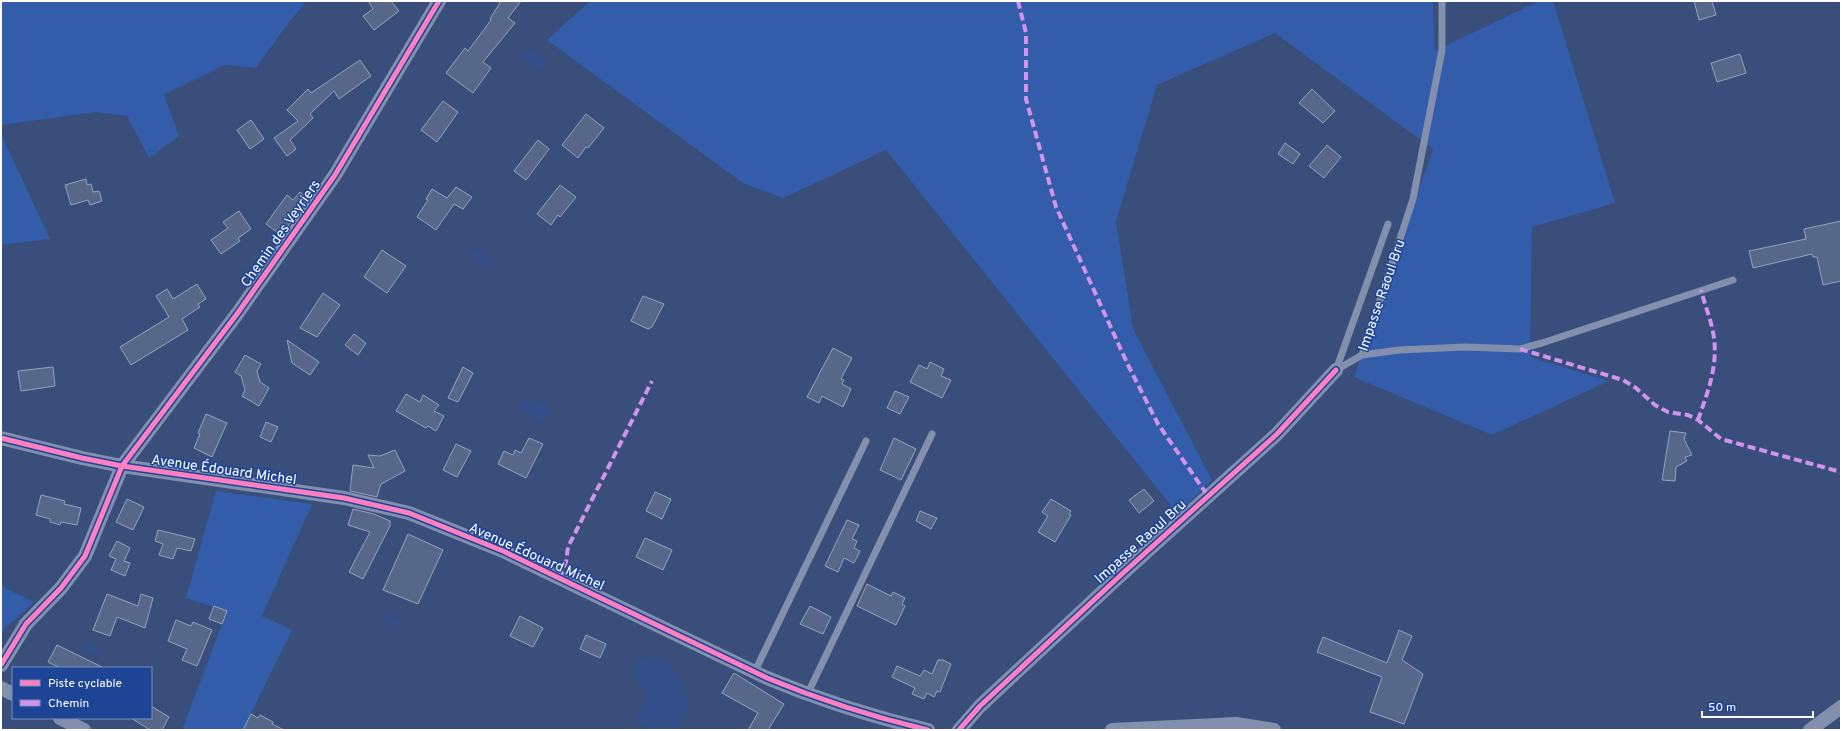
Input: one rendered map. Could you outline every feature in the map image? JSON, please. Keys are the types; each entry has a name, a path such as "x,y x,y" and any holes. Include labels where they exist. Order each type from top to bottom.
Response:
{"street":[{"name":"Chemin des Veyriers","path":"1,665 26,624 61,588 85,556 122,466 237,314 335,175 439,1"},
{"name":"Impasse Raoul Bru","path":"959,730 980,706 1117,578 1277,434 1336,370"},
{"name":"Avenue Édouard Michel","path":"1,438 82,458 122,466 344,498 409,513 503,551 807,695 846,708 928,730"},
{"path":"1,688 12,694"},
{"path":"1810,730 1841,707"},
{"path":"62,719 84,730"},
{"path":"1112,730 1236,724 1274,730"}],"lane":[{"name":"Impasse Raoul Bru","path":"1336,370 1362,355 1413,199 1442,50 1442,1"},
{"path":"1336,370 1388,224"},
{"path":"1362,355 1399,350 1435,348 1465,347 1520,349 1733,280"},
{"path":"807,695 932,434"},
{"path":"755,671 866,441"}],"shaded area":[{"path":"1,1 307,1 289,22 256,68 225,65 164,95 179,136 149,158 127,116 95,112 1,125"},
{"path":"590,1 1433,1 1435,51 1539,1 1553,1 1615,203 1532,227 1530,357 1609,381 1492,435 1354,377 1433,149 1275,33 1157,85 1116,221 1133,329 1212,480 1178,514 886,150 783,198 743,183 547,40"},
{"path":"528,48 547,62 540,71 521,57"},
{"path":"1,134 50,239 1,245"},
{"path":"475,248 493,260 488,267 470,255"},
{"path":"526,396 551,409 542,425 534,420 536,417 519,409"},
{"path":"216,491 312,504 262,616 292,630 243,730 182,730 227,611 186,598"},
{"path":"1,586 34,602 5,628 1,636"},
{"path":"387,613 401,621 397,628 382,620"},
{"path":"86,642 100,649 96,656 82,649"},
{"path":"656,656 665,659 680,679 689,702 689,710 675,730 659,730 644,727 635,721 637,714 644,704 645,697 635,678 635,665 641,658"}],"building":[{"path":"368,1 391,1 399,11 374,30 363,16 373,9"},
{"path":"501,1 521,1 508,18 515,23 483,62 491,68 473,93 446,73 465,48 468,51 491,20 490,19"},
{"path":"1694,1 1712,1 1716,15 1699,20"},
{"path":"1740,54 1746,73 1717,82 1711,63"},
{"path":"360,60 371,76 339,99 334,91 310,114 313,118 290,140 296,149 287,156 274,138 298,121 287,110 308,89 311,93"},
{"path":"1312,89 1335,111 1323,123 1299,103"},
{"path":"443,101 458,112 437,142 421,130"},
{"path":"586,114 604,128 578,158 562,145"},
{"path":"251,120 264,139 250,149 237,130"},
{"path":"538,140 549,149 526,180 514,171"},
{"path":"1285,143 1300,154 1293,164 1278,154"},
{"path":"1327,145 1341,157 1324,178 1309,166"},
{"path":"86,179 87,185 91,184 93,192 99,191 102,201 90,205 88,200 71,205 65,185"},
{"path":"560,185 576,197 560,217 558,215 551,225 537,214"},
{"path":"456,187 472,197 463,209 454,204 436,230 417,217 428,200 426,199 432,189 447,198"},
{"path":"300,192 308,199 281,235 266,224 287,195 293,200"},
{"path":"239,211 251,229 238,238 240,241 221,254 211,240 228,228 223,222"},
{"path":"1841,221 1841,281 1823,285 1817,257 1813,257 1812,254 1753,268 1749,251 1806,239 1804,229"},
{"path":"382,250 406,266 387,293 364,277"},
{"path":"197,284 206,299 198,304 200,307 182,319 188,330 131,365 120,347 169,317 156,296 167,289 173,299"},
{"path":"323,293 340,305 317,337 300,328"},
{"path":"643,296 664,304 652,327 648,329 631,321"},
{"path":"354,334 366,343 358,355 345,345"},
{"path":"287,340 319,362 310,375 292,363"},
{"path":"833,348 852,358 841,379 844,380 842,384 851,389 843,407 822,396 819,403 807,397"},
{"path":"245,355 261,364 257,371 260,382 269,388 259,406 242,396 245,390 241,376 235,372"},
{"path":"930,362 944,369 941,376 951,380 942,398 910,382 919,365 927,369"},
{"path":"53,367 55,386 21,391 18,371"},
{"path":"463,367 473,373 458,402 448,398"},
{"path":"895,391 909,397 900,414 887,408"},
{"path":"406,394 420,402 423,395 439,405 434,411 444,416 436,431 428,426 426,428 396,411"},
{"path":"206,414 227,423 212,457 194,448 200,434 198,433"},
{"path":"266,422 278,427 271,442 260,437"},
{"path":"1670,431 1686,433 1684,439 1692,455 1685,457 1687,461 1676,467 1675,481 1662,480"},
{"path":"529,438 543,444 526,478 498,464 504,451 513,455 515,450 521,453"},
{"path":"894,438 916,449 901,480 880,470"},
{"path":"456,444 471,451 457,477 443,470"},
{"path":"395,450 405,471 381,484 377,497 350,491 353,465 374,468 368,455 380,456"},
{"path":"1144,489 1154,501 1139,513 1129,500"},
{"path":"655,492 671,499 662,519 646,511"},
{"path":"41,495 65,501 64,504 81,508 77,525 61,522 60,525 50,522 50,519 36,515"},
{"path":"127,499 144,507 133,530 116,522"},
{"path":"1051,499 1071,511 1069,514 1071,515 1055,542 1038,532 1048,516 1042,512"},
{"path":"353,509 374,514 390,521 390,526 363,579 349,572 370,532 348,525"},
{"path":"920,511 937,518 931,529 916,521"},
{"path":"847,520 859,525 852,539 857,541 854,548 860,551 854,563 844,558 838,572 825,566"},
{"path":"158,530 195,539 191,551 177,548 173,559 159,555 163,544 155,541"},
{"path":"408,534 443,550 418,604 383,590"},
{"path":"645,538 672,550 663,570 636,557"},
{"path":"117,541 130,548 124,561 130,563 125,576 111,570 116,559 109,556"},
{"path":"867,584 891,596 893,592 905,598 902,604 905,606 896,625 857,606"},
{"path":"107,594 138,606 141,594 153,598 145,628 117,617 110,636 93,630"},
{"path":"214,606 227,611 222,624 209,619"},
{"path":"810,606 831,617 823,634 800,624"},
{"path":"520,616 543,628 533,647 510,636"},
{"path":"176,620 191,626 193,622 212,630 197,666 182,660 187,649 168,641"},
{"path":"1399,630 1412,636 1402,660 1423,674 1404,724 1370,712 1382,677 1317,652 1323,637 1387,663"},
{"path":"586,635 606,644 600,658 580,649"},
{"path":"57,645 102,667 58,667 48,662"},
{"path":"938,660 943,660 951,664 940,692 937,691 934,697 927,693 924,699 912,694 915,688 892,677 897,666 920,676 924,670 932,674"},
{"path":"734,673 784,704 768,730 748,730 758,713 722,693"},
{"path":"152,707 169,717 162,730 150,730 133,719 152,719"},
{"path":"251,714 258,718 260,715 273,722 272,724 284,730 243,730"}],"marked path":[{"path":"1018,1 1026,33 1026,99 1056,207 1128,365 1158,424 1208,496"},
{"path":"1698,420 1711,380 1715,349 1712,326 1701,290"},
{"path":"1520,349 1623,380 1636,388 1655,405 1668,412 1688,415 1698,420 1721,439 1841,472"},
{"path":"559,578 566,562 568,547 652,381"}],"cycle path":[{"path":"1,665 26,624 61,588 85,556 122,466 237,314 335,175 439,1"},
{"path":"959,730 980,706 1123,573 1277,434 1336,370"},
{"path":"1,438 82,458 122,466 344,498 409,513 503,551 767,678 807,694 847,707 928,730"}]}
